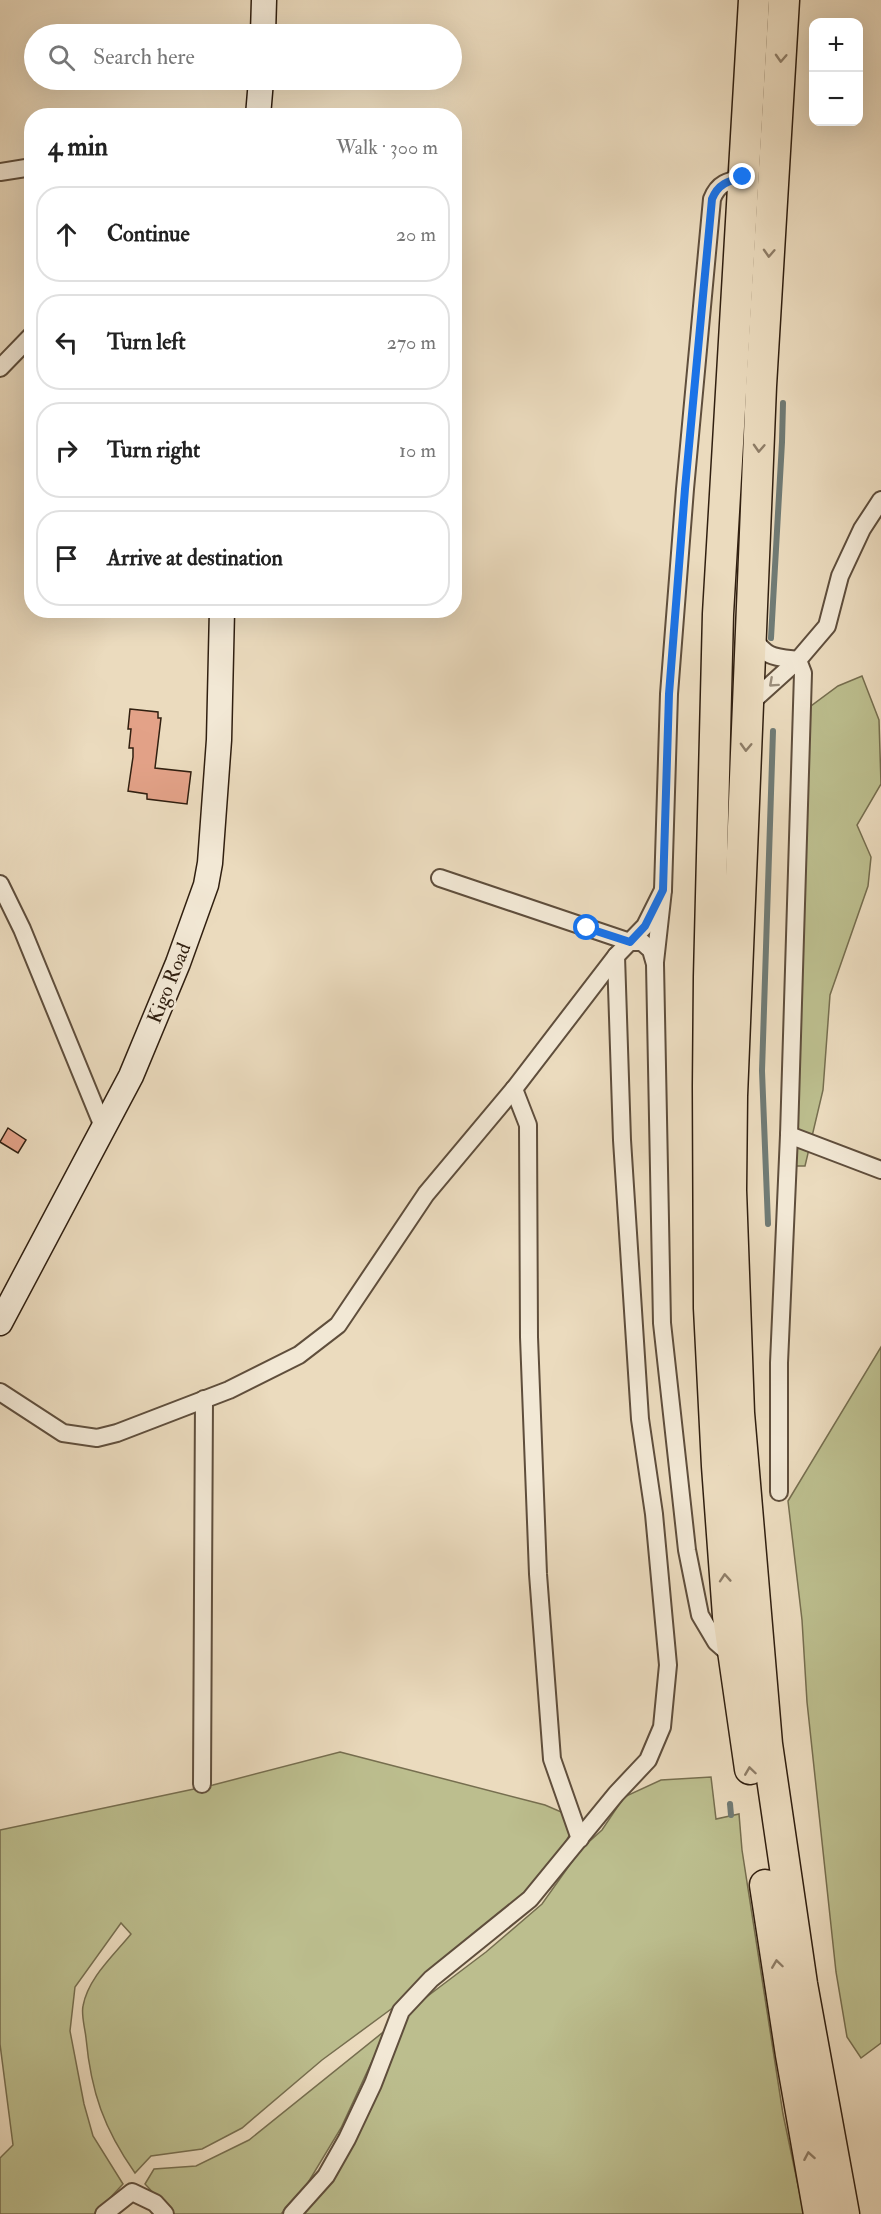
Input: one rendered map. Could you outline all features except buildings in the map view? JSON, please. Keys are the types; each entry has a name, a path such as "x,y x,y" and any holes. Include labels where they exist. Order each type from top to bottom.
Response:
{"highway":[{"path":"754,0 718,614 709,977 709,1308 728,1616 790,2055 819,2214"},
{"path":"784,0 761,386 732,1096 731,1190 739,1413 767,1744 802,1984 844,2214"}],"street":[{"path":"263,24 264,0"},
{"path":"259,108 260,90"},
{"path":"0,172 24,168"},
{"path":"735,1659 716,1642 700,1615 687,1550 662,1323 655,964 663,890 669,694 685,489 712,199 715,191 725,182 743,177"},
{"path":"0,369 24,344"},
{"path":"747,706 798,660 827,626 840,576 862,529 881,500"},
{"name":"Kigo Road","path":"0,1323 131,1076 178,963 206,885 210,863 219,740 222,618"},
{"path":"751,635 760,650 770,656 798,660"},
{"path":"779,1492 779,1363 789,1135 803,673 798,660"},
{"path":"440,878 630,942 642,942 651,951 655,964"},
{"path":"0,884 22,929 104,1129"},
{"path":"0,1392 63,1433 96,1438 117,1433 229,1390 299,1355 338,1325 426,1194 514,1089 616,956 645,926 663,890"},
{"path":"292,2214 326,2176 347,2139 373,2084 401,2011 431,1979 530,1899 616,1794 648,1760 662,1727 668,1665 654,1514 640,1419 622,1140 616,956"},
{"path":"514,1089 528,1125 530,1337 543,1660 552,1759 580,1839"},
{"path":"789,1135 881,1170"},
{"path":"202,1784 204,1399"},
{"path":"104,2214 132,2192 155,2203 165,2214"}],"green space":[{"path":"862,676 879,720 881,784 857,825 871,857 868,886 830,995 823,1090 805,1166 790,1166 807,709 838,686"},
{"path":"881,1347 881,2043 861,2058 847,2037 836,1972 807,1702 802,1620 788,1501"},
{"path":"340,1752 545,1805 566,1814 571,1832 533,1887 398,2004 322,2060 242,2128 202,2149 151,2156 135,2173 115,2141 101,2109 91,2076 82,2013 86,1996 96,1976 131,1934 121,1923 75,1987 70,2031 84,2104 93,2136 123,2184 95,2214 0,2214 0,2158 13,2145 0,2044 0,1830 213,1785"},
{"path":"711,1777 716,1819 739,1814 742,1850 783,2114 804,2214 300,2214 338,2172 408,2011 486,1952 542,1904 581,1849 602,1830 624,1797 661,1780"},
{"path":"387,2029 341,2128 306,2186 281,2214 173,2214 145,2184 154,2169 196,2166 249,2140"}],"waterway":[{"path":"771,638 783,403"},
{"path":"768,1224 762,1071 773,731"},
{"path":"730,1804 731,1815"}],"route":[{"path":"587,928 630,942 645,926 663,890 669,694 685,489 712,199 718,187 725,182 743,177"}]}
